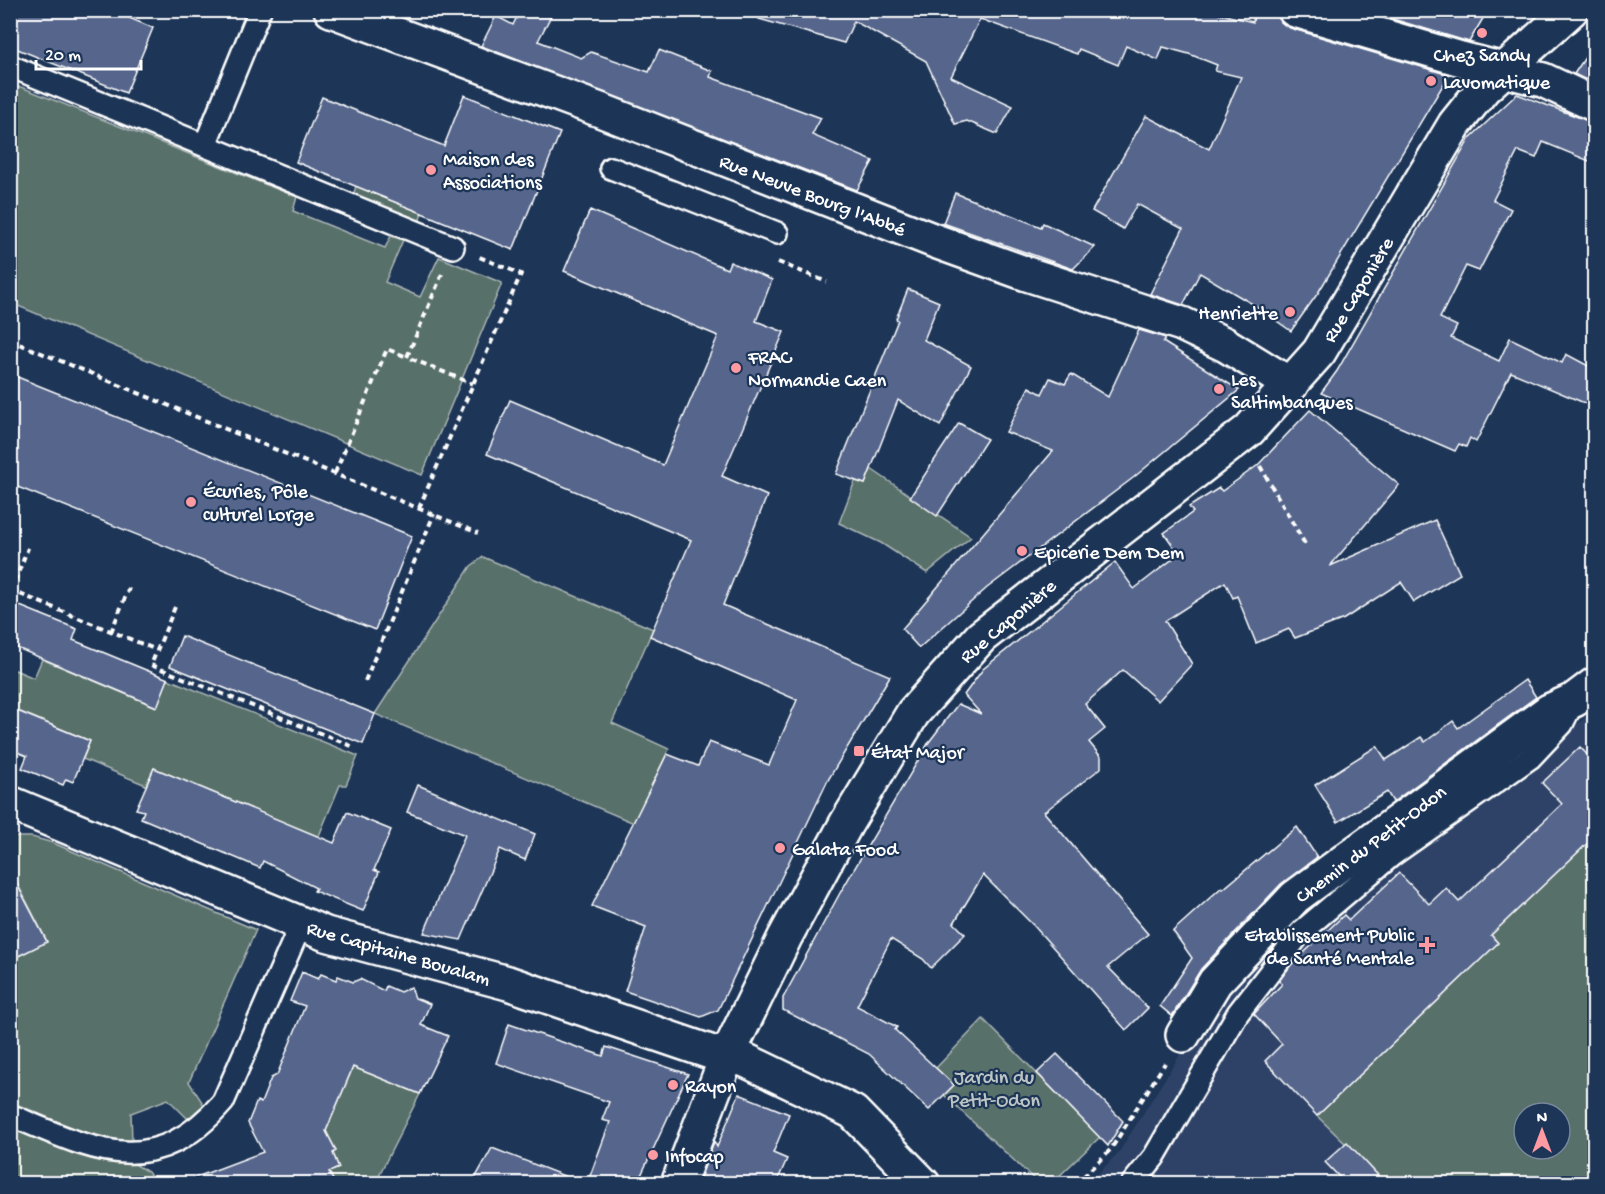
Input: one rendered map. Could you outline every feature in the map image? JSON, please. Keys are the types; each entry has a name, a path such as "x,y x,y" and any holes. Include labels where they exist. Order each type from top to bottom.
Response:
{"street":[{"name":"Rue Neuve Bourg l'Abbé","path":"331,10 600,110 935,241 1027,274 1182,324 1226,345 1291,385"},
{"path":"1295,10 1543,80 1594,104"},
{"name":"Rue Caponière","path":"678,1184 727,1056 785,937 846,824 913,713 981,637 1249,429 1291,385 1318,352 1455,124 1485,88 1570,10"},
{"name":"Chemin du Petit-Odon","path":"1183,1035 1215,982 1295,897 1549,711 1584,692"},
{"name":"Rue Capitaine Boualam","path":"14,808 301,924 363,945 496,980 745,1060 853,1112 923,1184"}],"lane":[{"path":"205,145 260,10"},
{"path":"10,66 453,247"},
{"path":"611,168 777,233"},
{"path":"1132,1184 1154,1157 1238,1013 1301,932 1391,856 1530,758 1562,724 1584,692"},
{"path":"10,1115 83,1146 110,1153 164,1147 187,1134 209,1117 223,1102 301,924"}],"path":[{"path":"407,357 453,247 521,274 498,334 473,384 418,508"},
{"path":"777,261 827,282"},
{"path":"10,340 478,533"},
{"path":"335,473 387,349 473,384"},
{"path":"1259,465 1305,544"},
{"path":"365,681 434,514"},
{"path":"28,548 11,590 157,650"},
{"path":"111,632 129,588"},
{"path":"175,607 151,665 354,747"},
{"path":"1076,1184 1111,1149 1183,1035"}],"shaded area":[{"name":"Etablissement Public de Santé Mentale","path":"1594,711 1594,1183 1088,1184 1119,1152 1201,1021 1299,902 1567,732"}],"green space":[{"path":"11,87 21,87 297,197 293,211 385,248 391,236 403,240 385,282 420,297 439,257 502,283 422,475 11,303"},
{"path":"356,186 422,213 419,223 353,196"},
{"path":"871,469 971,537 927,573 881,543 839,523 855,481 865,484"},
{"path":"483,557 653,629 612,723 669,749 634,823 375,714 471,566"},
{"path":"42,659 156,707 168,679 358,756 346,785 340,785 311,855 154,768 146,785 83,759 90,741 11,708 10,668 34,678"},
{"path":"11,837 32,837 53,843 256,930 189,1082 204,1105 188,1119 168,1099 131,1113 132,1141 116,1141 100,1139 55,1125 11,1106 11,960 47,941 13,875 11,876"},
{"path":"1594,837 1594,1183 1386,1183 1317,1116 1498,943 1491,935"},
{"name":"Jardin du Petit-Odon","path":"983,1019 1100,1137 1052,1183 1038,1183 944,1095 953,1085 936,1068"},
{"path":"353,1067 420,1094 375,1183 335,1183 329,1172 339,1168 333,1153 336,1150 326,1131"},
{"path":"10,1125 82,1154 133,1163 148,1172 156,1183 30,1183 11,1175"}],"building":[{"path":"10,10 111,10 153,28 126,93 10,46"},
{"path":"520,10 554,10 538,41 581,58 591,52 649,72 659,50 712,71 710,77 821,118 812,135 873,161 857,190 481,46 496,16 513,25"},
{"path":"760,10 1205,10 1253,22 1254,10 1277,10 1281,22 1290,28 1449,75 1318,293 1291,331 1254,305 1200,273 1183,305 1150,294 1183,229 1137,204 1123,229 1092,211 1146,116 1209,149 1241,77 1215,71 1217,65 1163,47 1158,60 1126,46 1118,65 1079,49 1077,54 980,19 951,77 1013,106 997,134 967,121 955,124 926,61 854,21 844,43 759,19"},
{"path":"1363,10 1488,10 1469,42"},
{"path":"1594,44 1594,84 1574,74"},
{"path":"1517,94 1594,123 1594,163 1543,142 1536,158 1518,151 1493,200 1511,209 1479,271 1466,266 1440,318 1457,326 1451,338 1499,361 1510,338 1562,363 1566,354 1594,369 1594,407 1511,372 1476,442 1470,438 1466,447 1459,444 1455,451 1321,393 1337,371 1470,138"},
{"name":"Maison des Associations","path":"464,95 560,133 513,250 296,162 322,97 444,146"},
{"path":"955,193 1041,227 1043,223 1095,247 1073,269 943,223"},
{"path":"590,210 727,269 730,262 772,280 756,321 784,332 722,476 767,496 723,605 890,676 828,780 718,1010 701,1017 625,991 646,927 592,906 667,754 698,766 709,742 769,765 797,700 650,636 691,540 487,454 510,400 663,465 718,336 564,271"},
{"path":"908,289 939,302 924,340 971,366 940,426 898,400 865,484 836,474 898,320 896,319"},
{"path":"1139,330 1166,338 1163,342 1239,390 1133,478 987,588 919,648 902,629 1053,451 1006,432 1029,387 1042,394 1050,378 1065,384 1071,374 1108,397"},
{"name":"Écuries, Pôle culturel Lorge","path":"10,374 412,536 375,630 10,484"},
{"path":"1310,410 1399,485 1330,566 1435,520 1460,574 1414,602 1401,582 1344,619 1295,638 1289,629 1256,643 1237,596 1233,598 1225,582 1165,621 1192,664 1158,701 1123,670 1085,704 1105,729 1089,742 1101,757 1101,768 1044,812 1148,934 1108,967 1148,1008 1126,1030 1035,927 983,875 954,923 965,934 931,968 923,959 891,939 857,1006 897,1027 895,1030 954,1085 929,1110 869,1054 783,1010 783,998 840,893 929,742 958,704 981,714 964,695 983,669 1115,562 1134,589 1179,554 1164,533 1193,512 1189,507 1219,488 1222,491 1258,465"},
{"path":"959,423 987,439 937,516 910,497"},
{"path":"10,602 77,629 73,640 168,679 157,707 10,645"},
{"path":"182,636 375,714 363,744 170,666"},
{"path":"1525,680 1536,697 1393,802 1387,792 1338,822 1315,785 1377,746 1386,760 1421,737 1425,742 1453,721 1458,728"},
{"path":"10,708 90,741 73,782 66,779 63,785 22,768 27,756 10,749"},
{"path":"1580,747 1594,762 1594,837 1491,935 1498,943 1317,1116 1265,1061 1282,1044 1254,1014 1282,984 1279,981 1291,965 1344,915 1349,920 1399,873 1429,904 1446,888 1459,902 1562,804 1542,783"},
{"path":"154,768 334,843 347,812 391,830 374,870 379,872 363,911 314,891 316,888 263,861 260,868 141,818 144,811 136,809"},
{"path":"418,785 535,834 525,860 500,849 461,940 424,933 465,835 407,812"},
{"path":"1297,827 1317,857 1281,884 1201,969 1172,1016 1160,1006 1192,958 1173,931 1222,887 1223,889"},
{"path":"10,871 47,942 10,960"},
{"path":"302,972 318,979 321,974 336,980 338,976 353,982 360,979 384,991 386,986 400,992 411,987 415,998 430,1004 421,1025 448,1036 420,1094 353,1067 326,1131 336,1151 333,1153 339,1168 329,1172 335,1184 187,1184 186,1181 263,1152 248,1123 257,1101 261,1103 271,1078 277,1075 305,1006 290,1001"},
{"path":"509,1024 603,1056 606,1047 688,1074 637,1184 587,1184 610,1122 602,1120 609,1102 496,1063"},
{"path":"1057,1054 1123,1121 1108,1146 1037,1073"},
{"path":"739,1094 789,1114 773,1153 787,1159 776,1184 698,1184 714,1141 717,1147"},
{"path":"1347,1142 1386,1184 1346,1184 1325,1162"},
{"path":"492,1148 572,1179 572,1184 472,1184"}],"place":[{"name":"Chez Sandy","path":"1482,33"},
{"name":"Lavomatique","path":"1431,81"},
{"name":"Maison des Associations","path":"431,170"},
{"name":"Henriette","path":"1290,312"},
{"name":"FRAC Normandie Caen","path":"736,368"},
{"name":"Les Saltimbanques","path":"1219,389"},
{"name":"Écuries, Pôle culturel Lorge","path":"191,502"},
{"name":"Epicerie Dem Dem","path":"1022,551"},
{"name":"État Major","path":"859,751"},
{"name":"Galata Food","path":"780,848"},
{"name":"Etablissement Public de Santé Mentale","path":"1427,945"},
{"name":"Rayon","path":"673,1085"},
{"name":"Infocap","path":"653,1155"}]}
